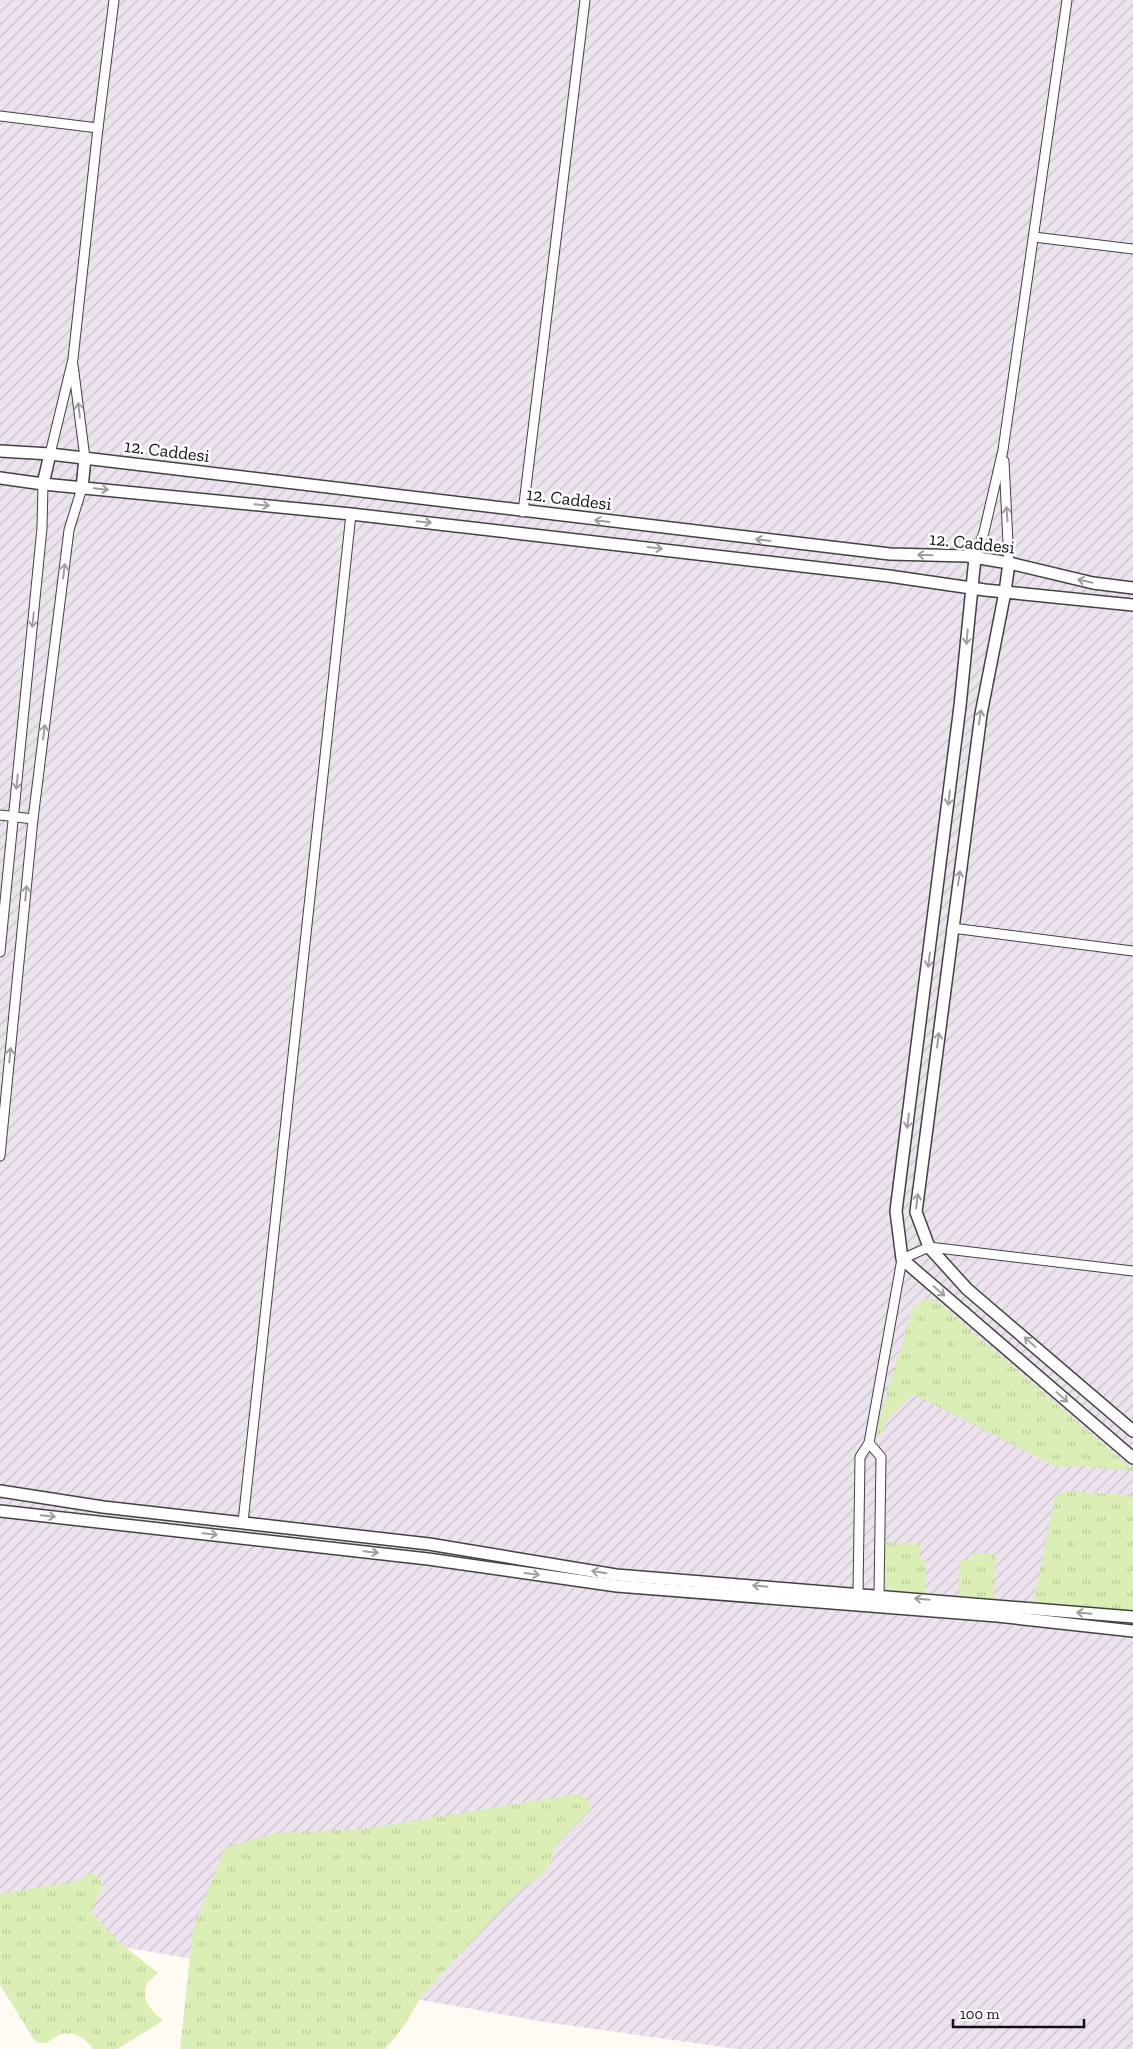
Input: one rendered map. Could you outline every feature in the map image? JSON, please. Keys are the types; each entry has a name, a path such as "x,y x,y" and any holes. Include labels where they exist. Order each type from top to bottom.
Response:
{"street":[{"path":"0,952 42,528 43,484 73,359 114,0"},
{"path":"523,512 585,0"},
{"path":"858,1594 860,1457 869,1444 902,1259 896,1211 934,927 960,706 971,588 975,558 984,532 1003,450 1067,0"},
{"path":"0,116 98,128"},
{"path":"1034,237 1133,249"},
{"path":"0,1156 33,819 69,530 82,488 85,458 73,359"},
{"path":"1003,450 1008,563 1005,592 980,714 916,1212 929,1247 967,1289 1133,1431"},
{"name":"12. Caddesi","path":"0,451 85,458 523,512 890,554 975,558 1008,563 1093,583 1133,588"},
{"path":"0,478 43,484 351,514 1133,606"},
{"path":"243,1522 351,514"},
{"path":"0,815 33,819"},
{"path":"934,927 1133,951"},
{"path":"902,1259 929,1247 1133,1271"},
{"path":"902,1259 1133,1458"},
{"path":"869,1444 881,1457 879,1596"},
{"path":"0,1491 103,1507 429,1544 616,1575 1133,1617"},
{"path":"0,1510 428,1559 617,1586 997,1616 1133,1631"}],"shaded area":[{"path":"0,0 1133,0 1133,2049 737,2049 545,2022 0,1925"}],"green space":[{"path":"934,1299 1133,1471 1080,1466 1056,1467 913,1394 886,1420 881,1435 876,1437 875,1432 913,1306 924,1300"},
{"path":"1067,1491 1133,1495 1133,1612 1033,1602 1055,1497"},
{"path":"886,1542 920,1544 920,1560 926,1560 925,1594 884,1592"},
{"path":"972,1553 995,1554 994,1600 958,1599 959,1560 972,1560"},
{"path":"577,1794 587,1799 591,1809 555,1846 550,1863 541,1876 519,1890 422,1995 404,2026 385,2049 180,2049 193,1928 225,1847 277,1833 363,1829"},
{"path":"90,1873 98,1876 102,1885 90,1912 120,1943 158,1973 147,1983 145,1995 154,2013 163,2021 117,2049 93,2049 79,2036 69,2033 59,2035 45,2043 35,2041 0,1985 0,1894 76,1881"}]}
